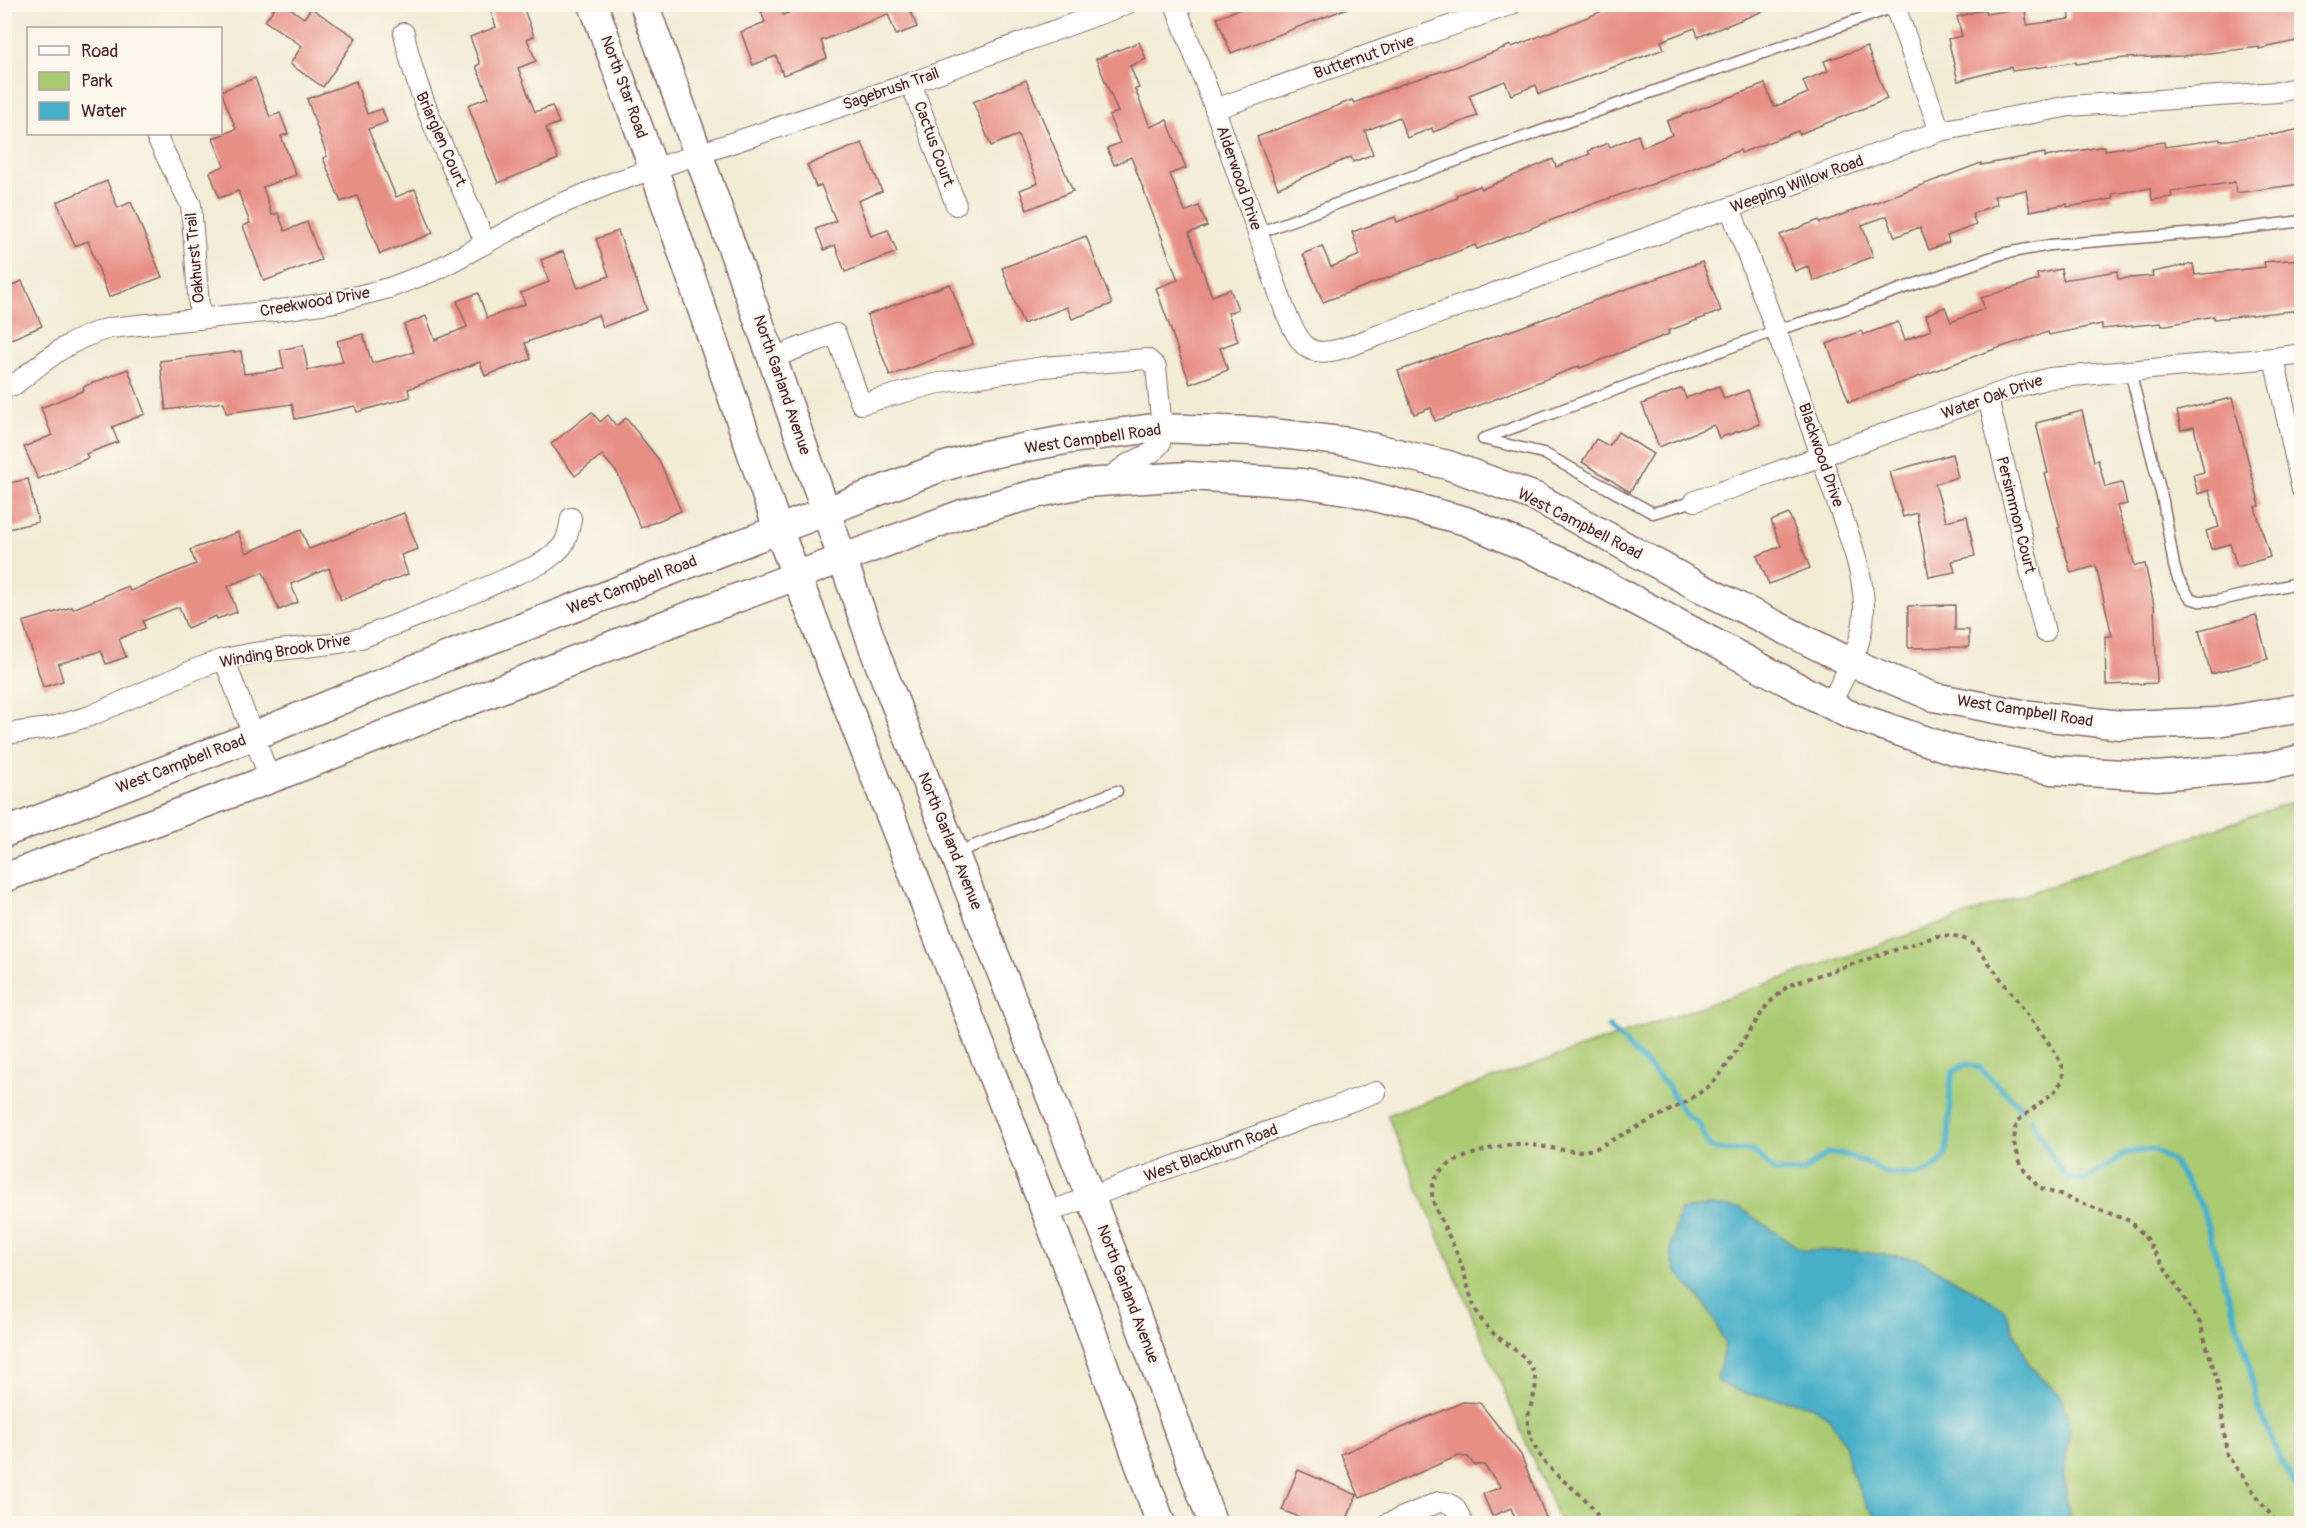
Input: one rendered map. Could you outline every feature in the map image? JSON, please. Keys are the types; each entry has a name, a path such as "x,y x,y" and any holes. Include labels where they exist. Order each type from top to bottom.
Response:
{"main road":[{"name":"North Star Road","path":"593,4 654,170"},
{"path":"644,4 700,154"},
{"name":"North Garland Avenue","path":"700,154 878,660 1124,1282 1213,1524"},
{"path":"654,170 778,529 835,668 1080,1299 1161,1524"},
{"name":"West Campbell Road","path":"4,833 253,736 448,656 939,468 980,456 1065,440 1162,429 1255,431 1349,442 1448,465 1538,498 1697,586 1852,663 1934,697 2022,714 2121,725 2217,722 2301,708"},
{"path":"4,878 270,779 842,557 962,514 1039,493 1103,482 1188,476 1302,483 1352,491 1466,521 1570,566 1848,714 1953,750 2052,770 2157,776 2265,766 2301,759"},
{"path":"1543,555 1566,514"}],"street":[{"name":"Sagebrush Trail","path":"654,170 911,83 1127,4"},
{"name":"Alderwood Drive","path":"1174,4 1215,109 1285,311 1294,329 1309,348"},
{"name":"Butternut Drive","path":"1215,109 1512,4"},
{"path":"1897,5 1941,131"},
{"name":"Briarglen Court","path":"404,33 409,58 425,106 466,195 484,243"},
{"name":"Cactus Court","path":"911,83 956,205"},
{"name":"Weeping Willow Road","path":"1309,348 1326,352 1345,347 1941,131 2069,106 2278,92 2301,87"},
{"name":"Oakhurst Trail","path":"155,135 190,205 200,319"},
{"name":"Creekwood Drive","path":"4,387 14,385 47,359 86,334 110,328 334,302 388,288 436,270 551,208 612,183 654,170"},
{"name":"Blackwood Drive","path":"1730,208 1777,330 1860,572 1864,607 1862,635 1852,663 1830,704"},
{"path":"772,358 836,334 861,404 934,384 1043,367 1147,358 1156,367 1162,429 1160,444 1151,453 1128,464 1103,482"},
{"name":"Water Oak Drive","path":"1695,501 2050,378 2301,354"},
{"path":"2274,358 2301,490"},
{"name":"Persimmon Court","path":"1988,398 2044,632"},
{"name":"Winding Brook Drive","path":"4,734 49,729 90,716 224,659 339,643 389,628 542,563 562,549 569,533 571,518"},
{"path":"224,659 270,779"},
{"name":"West Blackburn Road","path":"1046,1214 1376,1092"},
{"path":"1387,1524 1440,1502 1446,1502 1456,1508 1462,1524"}],"lane":[{"path":"1258,233 1897,5"},
{"path":"1695,501 1653,513 1544,453 1482,439 1777,330 1833,313 2001,254 2050,245 2223,231 2301,221"},
{"path":"2130,371 2163,501 2174,566 2178,579 2190,598 2199,602 2216,601 2301,582"},
{"path":"954,853 1117,791"}],"path":[{"path":"1601,1524 1598,1514 1589,1501 1557,1476 1542,1459 1531,1438 1527,1422 1535,1389 1535,1376 1520,1352 1494,1334 1477,1312 1460,1262 1434,1203 1432,1192 1435,1179 1440,1171 1459,1159 1518,1143 1584,1152 1597,1148 1686,1102 1711,1085 1723,1071 1757,1017 1776,995 1789,985 1937,936 1955,934 1971,942 2046,1040 2062,1065 2063,1080 2055,1092 2020,1119 2015,1129 2014,1143 2021,1165 2038,1187 2130,1221 2144,1234 2200,1323 2218,1384 2227,1455 2279,1524"}],"green space":[{"path":"2301,799 2301,1523 1560,1523 1387,1115"}],"water":[{"path":"1710,1206 1740,1208 1802,1250 1851,1251 1916,1258 2004,1308 2030,1366 2061,1397 2070,1424 2064,1478 2070,1523 1883,1523 1867,1506 1850,1470 1844,1443 1829,1417 1808,1404 1746,1394 1719,1383 1717,1379 1725,1343 1707,1307 1676,1271 1671,1246 1680,1210"}],"building":[{"path":"277,4 284,4 304,18 311,8 356,38 323,87 290,64 302,46 265,21"},
{"path":"488,4 522,4 534,36 527,39 536,61 518,68 535,112 552,106 559,123 546,128 558,159 498,183 468,105 489,97 476,66 480,64 470,37 496,27"},
{"path":"810,4 911,4 908,6 917,27 896,35 888,14 821,41 827,58 813,64 783,75 776,56 753,65 741,32 765,22 761,12 779,5 783,15"},
{"path":"1252,4 1353,4 1353,6 1231,53 1217,18"},
{"path":"1620,4 1776,6 1698,37 1695,28 1661,41 1664,49 1539,94 1536,85 1511,95 1505,81 1469,95 1477,116 1433,132 1432,128 1407,138 1399,117 1365,131 1373,154 1353,162 1351,157 1278,188 1257,137 1352,100 1354,103 1511,45 1512,47"},
{"path":"2082,4 2209,4 2209,7 2231,4 2297,4 2301,40 2259,49 2259,47 2183,56 2125,58 2076,64 2076,62 2012,71 2011,67 1958,81 1948,39 1962,36 1957,17 1985,9 1986,14 2025,8 2027,25 2070,19 2069,6"},
{"path":"1139,42 1146,59 1130,66 1139,88 1135,89 1150,127 1167,120 1186,168 1170,174 1185,212 1199,206 1207,226 1189,233 1212,296 1230,289 1238,309 1228,313 1238,341 1220,348 1228,370 1190,384 1156,288 1178,280 1131,157 1114,165 1107,148 1120,143 1109,116 1118,112 1096,59"},
{"path":"1867,47 1887,99 1799,134 1798,131 1741,153 1740,150 1477,249 1475,245 1323,302 1303,254 1322,246 1331,267 1360,255 1352,232 1395,217 1397,222 1457,198 1456,195 1480,186 1482,189 1553,159 1556,167 1590,154 1588,151 1608,143 1610,147 1638,135 1642,147 1672,135 1667,121 1765,84 1774,107 1808,93 1803,81 1828,71 1824,61"},
{"path":"255,78 270,117 280,113 288,134 281,136 296,175 263,187 272,215 278,213 285,231 307,222 321,260 264,281 243,226 250,223 238,191 219,198 210,172 224,166 213,138 236,129 222,91"},
{"path":"1026,80 1073,191 1027,210 1020,190 1038,183 1018,135 991,146 973,102"},
{"path":"356,81 367,114 382,109 387,122 368,129 396,197 415,189 433,233 380,254 357,196 341,202 323,158 327,156 307,99"},
{"path":"2301,129 2301,184 2236,193 2235,182 2171,192 2172,197 2152,200 2150,188 2112,194 2113,199 2030,211 2026,190 1994,196 1997,204 1972,214 1976,225 1947,236 1949,242 1929,250 1920,227 1895,237 1887,216 1862,225 1873,256 1814,281 1808,266 1795,271 1780,235 1819,220 1820,223 1981,163 1981,165 2045,153 2045,157 2105,146 2105,150 2164,142 2165,147 2220,139 2220,141 2272,135"},
{"path":"862,143 882,191 858,201 871,236 888,230 897,252 845,272 835,245 824,250 816,229 836,221 821,185 816,187 807,165"},
{"path":"107,181 118,208 131,202 162,277 109,297 88,241 75,246 57,202"},
{"path":"618,231 647,310 603,327 598,315 525,343 531,359 485,376 480,362 408,389 410,397 357,412 355,406 295,419 292,404 226,413 224,402 166,410 160,361 241,351 244,374 284,369 280,350 303,345 308,370 343,362 337,341 363,334 372,363 414,352 404,325 426,316 435,340 467,327 457,301 478,293 487,318 525,304 521,293 549,282 541,260 563,251 578,288 609,276 596,239"},
{"path":"1086,236 1112,304 1072,319 1067,307 1023,324 1002,268"},
{"path":"2301,259 2301,310 2214,319 2214,316 2162,326 2161,323 2102,329 2102,324 2049,335 2048,332 1849,402 1827,344 1861,331 1863,335 1898,322 1905,340 1931,330 1926,315 1945,307 1951,322 1984,309 1981,298 2038,280 2037,274 2061,269 2063,280 2117,271 2118,279 2153,276 2152,272 2193,264 2195,275 2265,267 2264,262"},
{"path":"1702,262 1721,311 1668,331 1669,334 1435,421 1431,408 1414,414 1398,371"},
{"path":"22,281 42,326 4,342 4,289"},
{"path":"950,284 973,344 890,376 867,315"},
{"path":"128,369 145,414 112,427 118,442 86,454 88,458 38,479 24,447 52,435 41,408 84,390 83,387"},
{"path":"1719,386 1724,399 1748,390 1760,424 1719,438 1714,425 1659,447 1642,404 1682,388 1686,398"},
{"path":"2232,398 2260,506 2255,507 2270,557 2237,567 2230,544 2211,549 2206,531 2219,527 2209,490 2198,494 2193,475 2204,472 2194,427 2181,430 2177,411"},
{"path":"2082,411 2094,461 2098,460 2105,487 2122,483 2127,504 2117,506 2135,566 2145,564 2154,605 2157,683 2106,685 2105,636 2112,636 2096,566 2071,573 2058,528 2060,527 2045,474 2048,473 2036,423"},
{"path":"592,412 600,422 608,415 616,426 626,418 659,460 681,511 641,528 618,474 602,455 575,476 551,444"},
{"path":"1618,432 1653,454 1630,492 1582,462 1596,439 1609,446"},
{"path":"1952,454 1958,477 1935,484 1946,521 1967,516 1975,556 1952,561 1955,572 1929,577 1917,513 1903,517 1890,472"},
{"path":"28,479 38,522 4,530 4,484"},
{"path":"404,513 418,549 401,555 408,574 341,600 329,568 291,584 298,602 279,610 263,572 228,586 237,612 217,619 216,616 187,628 179,607 143,621 145,628 119,639 126,657 106,664 101,651 58,664 63,681 43,687 23,622 72,607 73,609 128,586 130,591 196,564 190,550 238,532 246,553 301,530 309,549"},
{"path":"1789,514 1810,568 1769,584 1757,556 1781,546 1771,521"},
{"path":"1955,605 1955,630 1969,630 1969,647 1908,648 1908,606"},
{"path":"2256,615 2268,659 2211,674 2199,630"},
{"path":"1463,1402 1480,1403 1521,1455 1547,1520 1537,1524 1517,1524 1511,1508 1492,1516 1483,1494 1501,1487 1484,1465 1474,1465 1468,1457 1458,1456 1360,1498 1341,1454"},
{"path":"1298,1470 1357,1495 1345,1524 1304,1524 1306,1520 1282,1510"}],"waterway":[{"path":"1609,1027 1667,1085 1683,1112 1699,1124 1709,1147 1722,1150 1754,1151 1775,1172 1803,1172 1828,1153 1842,1154 1866,1162 1887,1174 1914,1175 1934,1168 1945,1157 1949,1135 1950,1088 1953,1071 1967,1064 1980,1068 2022,1108"},
{"path":"2031,1119 2067,1178 2084,1181 2126,1153 2152,1149 2172,1161 2201,1205 2248,1359 2258,1407 2284,1467 2302,1496"}]}
